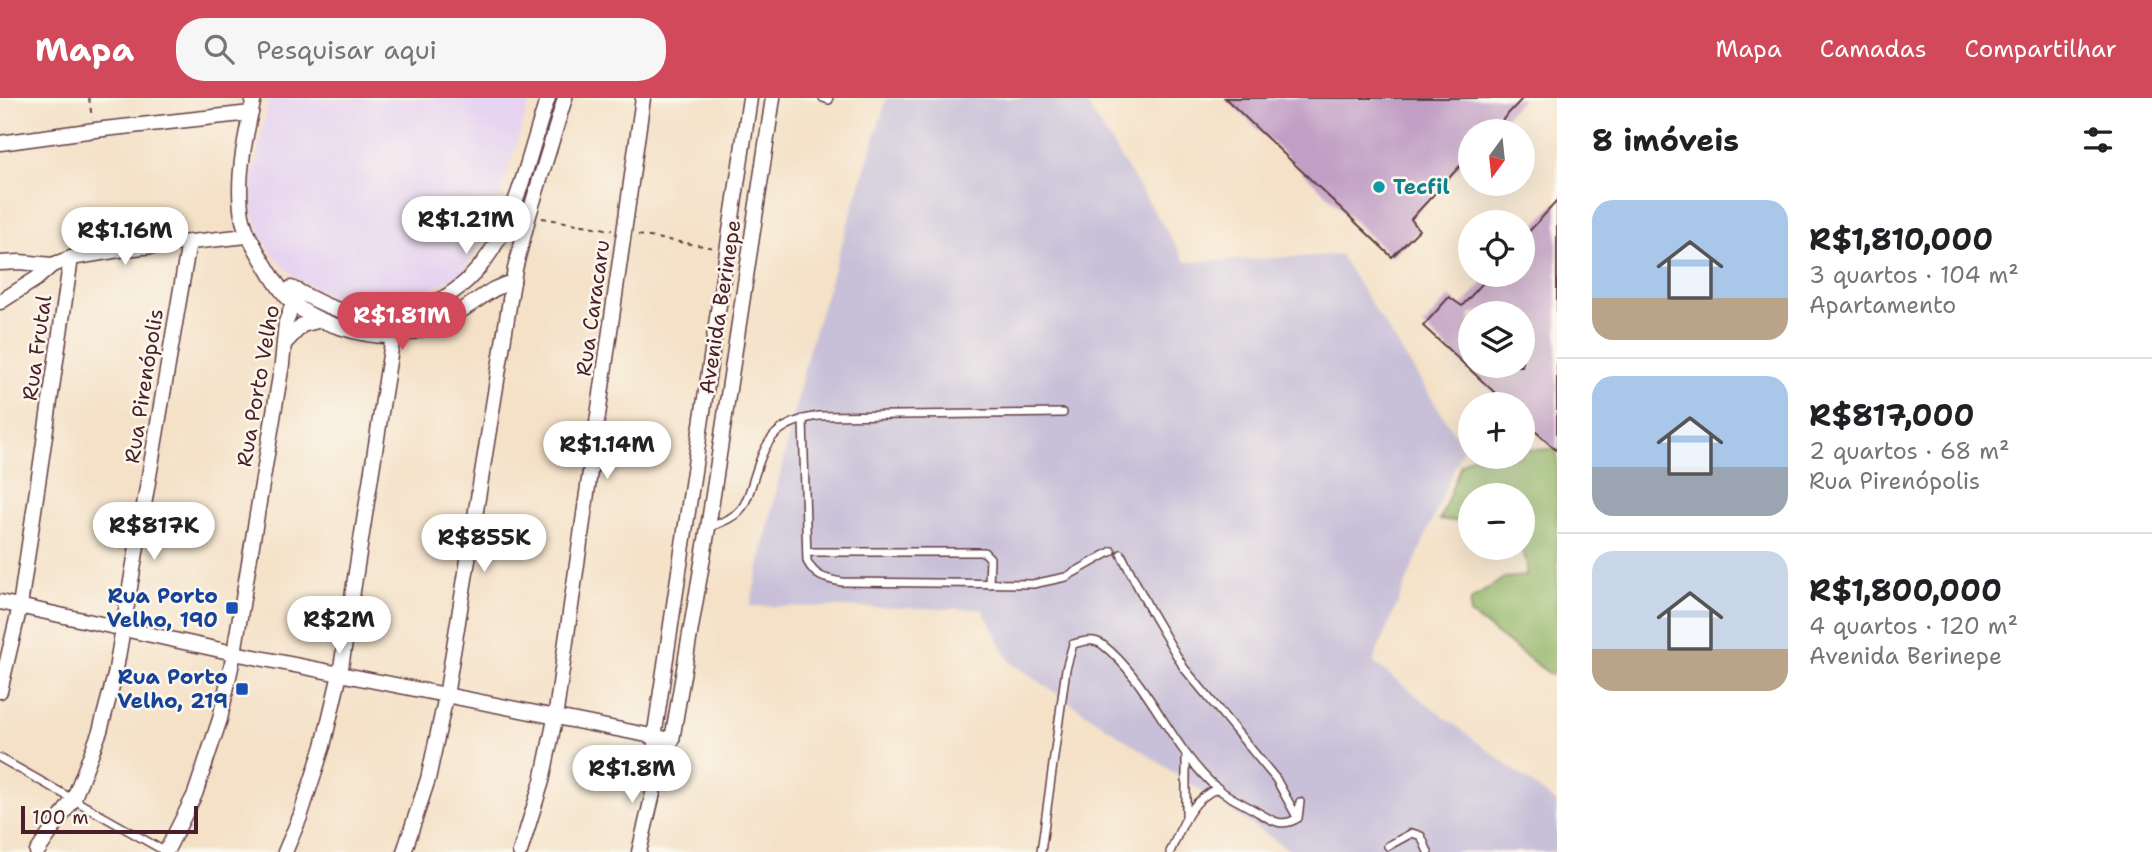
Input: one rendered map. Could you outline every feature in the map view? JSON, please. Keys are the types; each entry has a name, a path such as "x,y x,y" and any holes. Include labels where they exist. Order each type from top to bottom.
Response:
{"street":[{"path":"254,98 239,186 241,212 247,236 276,281 321,320 357,331 393,336 435,323 463,310 496,286 513,282"},
{"path":"295,296 336,309 370,316 393,317 418,310 461,287 478,269 502,232 548,98"},
{"path":"404,852 428,779 446,696 513,282 529,215 565,98"},
{"name":"Rua Caracaru","path":"520,852 542,781 555,719 643,98"},
{"name":"Avenida Berinepe","path":"659,768 654,737 750,98"},
{"name":"Avenida Berinepe","path":"639,852 659,768 672,740 708,528 773,98"},
{"path":"0,143 251,113"},
{"path":"0,302 36,279 52,265 71,258 125,249 247,236"},
{"name":"Rua Pirenópolis","path":"37,852 74,798 100,731 115,676 189,242"},
{"name":"Rua Frutal","path":"0,691 20,606 71,258"},
{"path":"0,263 20,261 52,265"},
{"name":"Rua Porto Velho","path":"166,852 195,794 220,719 234,653 286,322 295,296"},
{"path":"285,852 300,817 323,746 340,674 393,336 393,317"},
{"path":"284,344 302,325 321,320"},
{"path":"0,602 555,719 672,740"}],"lane":[{"path":"708,528 726,520 742,508 766,444 780,429 803,419 820,416 1063,413"},
{"path":"803,419 807,561 811,571 820,578 842,582 1033,584 1066,577 1112,551"},
{"path":"807,552 984,552 990,558 989,584"},
{"path":"1121,554 1184,668 1276,779 1298,818"},
{"path":"1041,852 1066,670 1073,644 1089,640 1102,644 1129,672 1186,754 1218,788 1276,823 1289,824 1298,818 1300,803"},
{"path":"1186,754 1186,817"},
{"path":"0,758 166,852"},
{"path":"1170,852 1186,817 1204,794 1218,788"},
{"path":"1388,846 1412,833 1421,836 1428,852"}],"path":[{"path":"89,98 94,130"}],"shaded area":[{"path":"269,98 531,98 486,231 463,273 405,301 370,307 332,298 296,278 276,258 261,237 252,209 252,182"},
{"path":"887,98 1083,98 1186,262 1340,255 1458,439 1458,459 1373,662 1557,803 1557,852 1292,852 1010,662 982,609 750,606 808,352"}],"green space":[{"path":"1557,449 1557,669 1551,675 1470,614 1471,600 1504,578 1526,576 1526,560 1535,560 1535,483 1458,483 1458,521 1440,520 1459,469 1535,469 1535,450"}],"building":[{"name":"Tecfil","path":"1225,98 1523,98 1503,119 1458,119 1458,168 1411,219 1419,230 1392,257"},
{"path":"1557,201 1557,451 1535,431 1535,392 1494,392 1479,378 1535,378 1535,301 1467,301 1479,287 1535,287 1535,225"},
{"path":"1449,297 1458,303 1458,358 1423,326"}],"place":[{"name":"Tecfil","path":"1379,187"},
{"name":"Rua Porto Velho, 190","path":"232,608"},
{"name":"Rua Porto Velho, 219","path":"242,689"}]}
